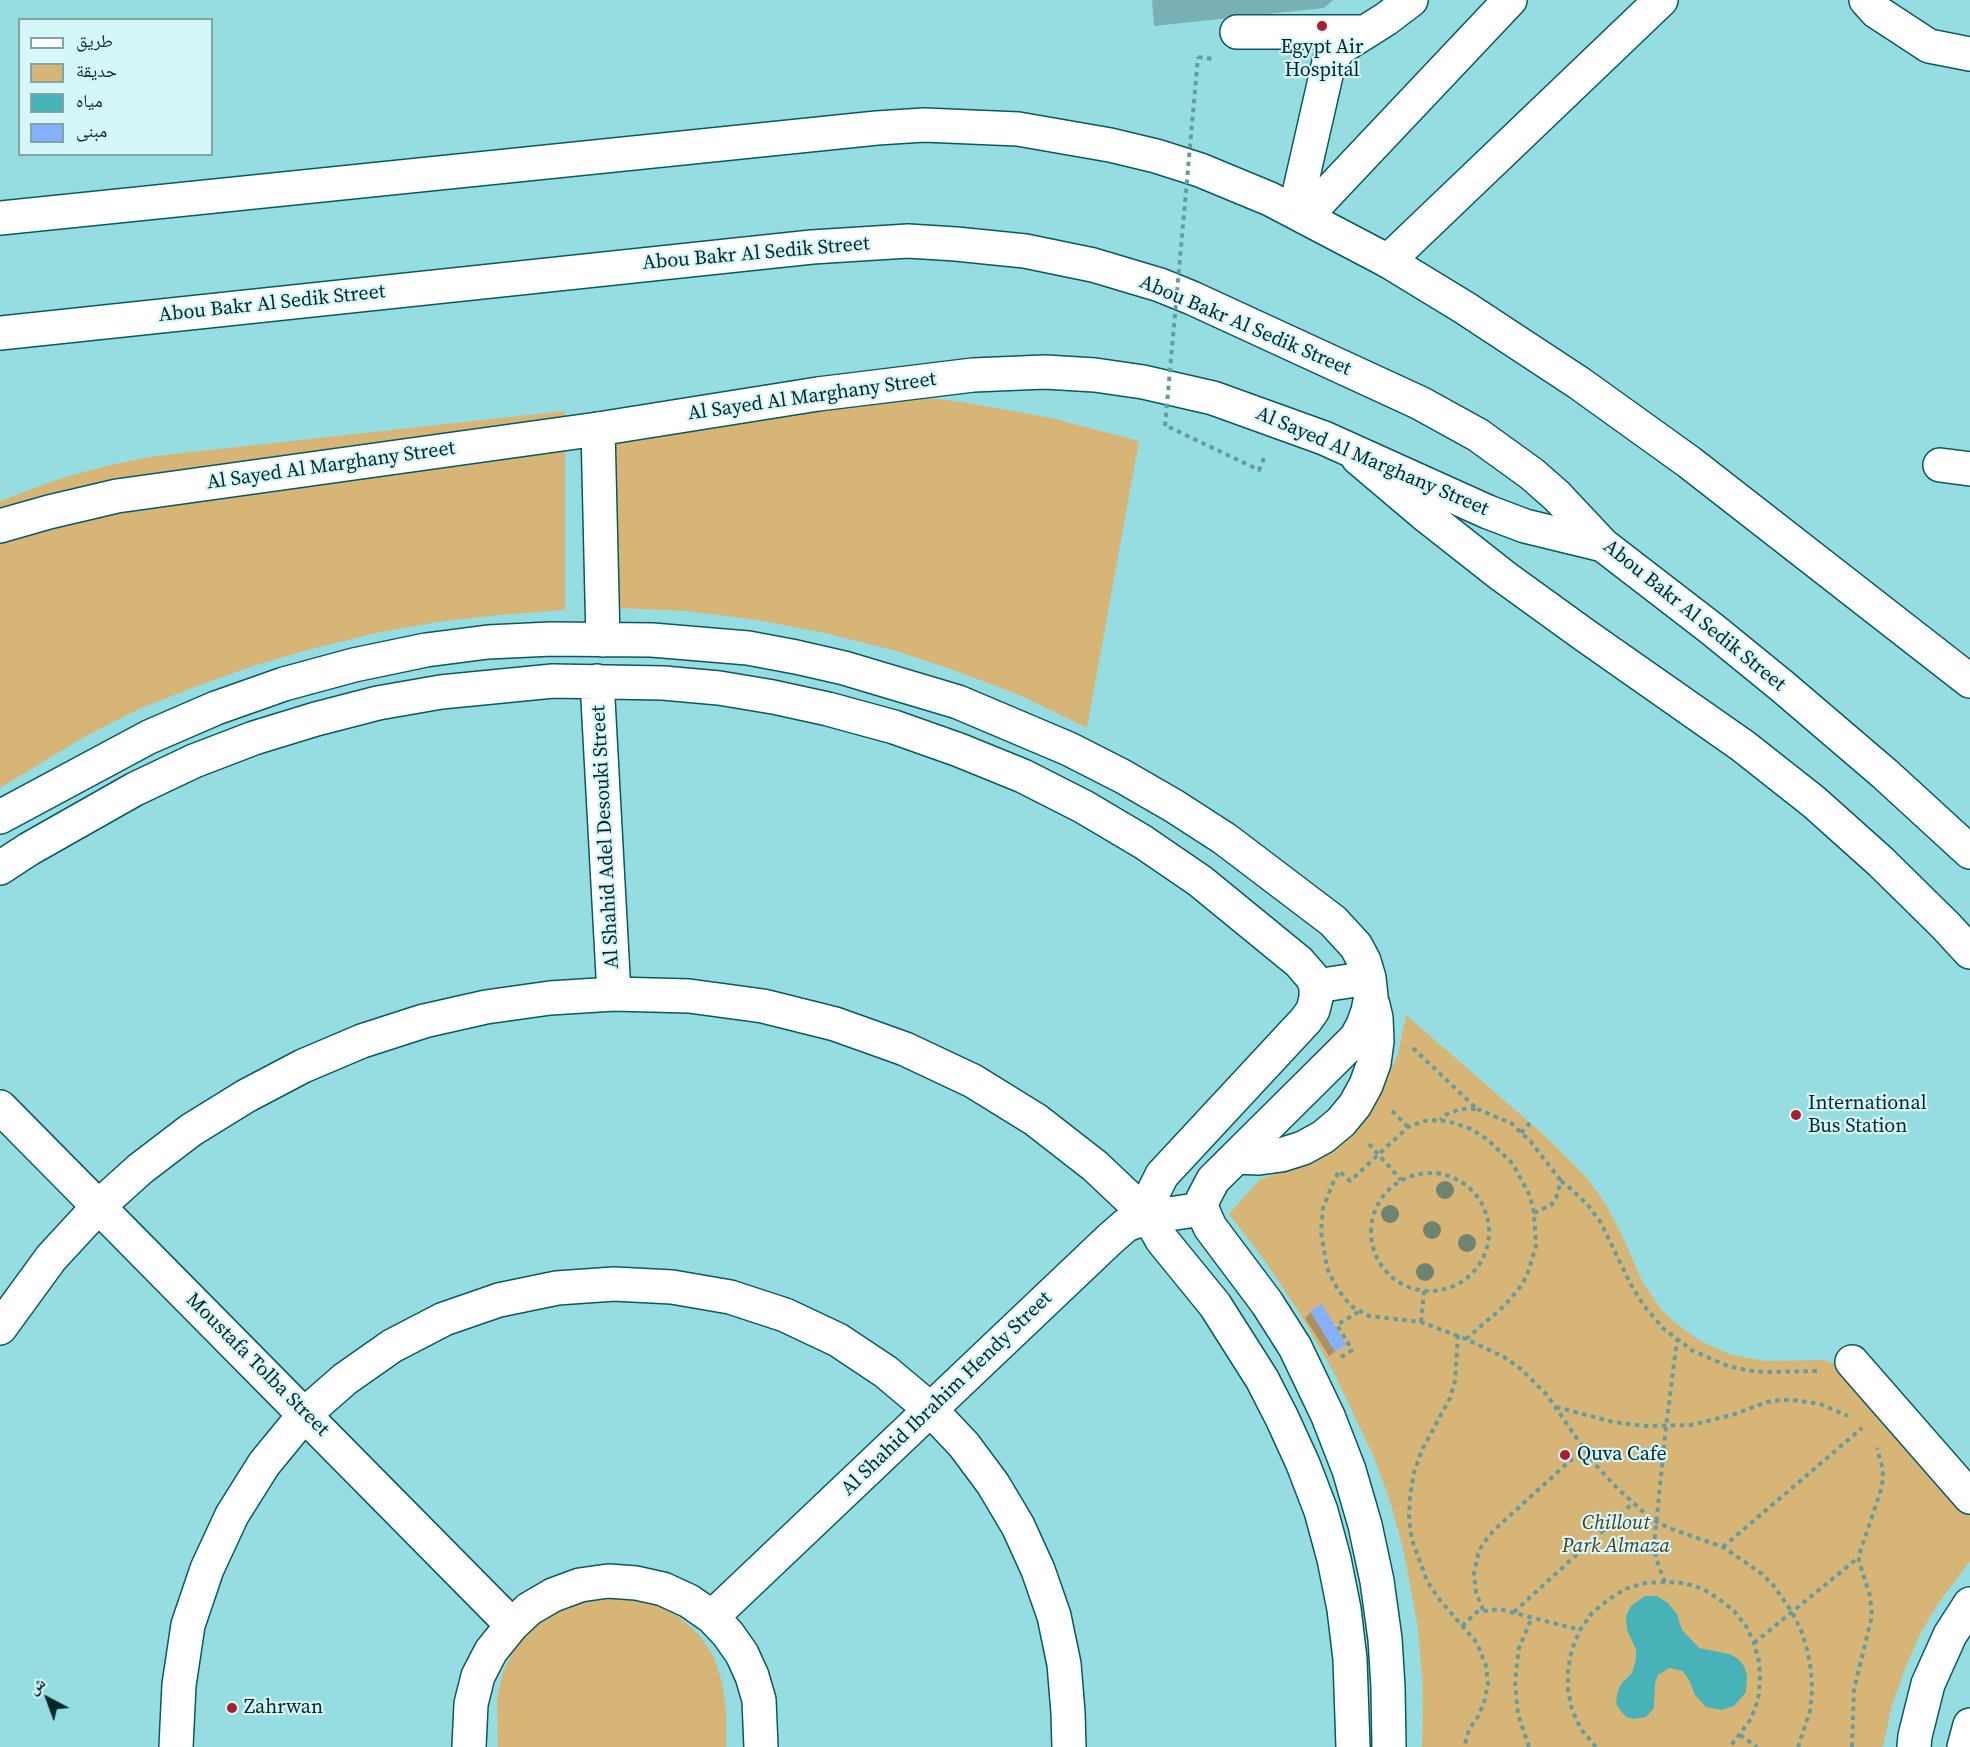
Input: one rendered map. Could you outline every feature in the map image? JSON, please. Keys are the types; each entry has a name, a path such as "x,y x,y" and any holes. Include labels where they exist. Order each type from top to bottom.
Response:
{"main road":[{"path":"1300,214 1329,62 1340,48 1412,0"},
{"path":"1300,214 1510,0"},
{"path":"1866,0 1877,12 1929,46 1970,54"},
{"path":"1388,261 1658,1"},
{"path":"1237,32 1363,32"},
{"path":"0,218 877,128 924,125 1018,129 1110,145 1200,170 1270,199 1388,261 1504,333 1634,422 1970,681"},
{"name":"Abou Bakr Al Sedik Street","path":"0,333 812,247 908,242 990,246 1093,265 1160,285 1224,312 1420,403 1478,435 1524,468 1565,504 1604,545 1712,628 1782,686 1885,774 1970,852"},
{"name":"Al Sayed Al Marghany Street","path":"0,526 117,496 598,429 890,385 973,375 1045,372 1095,375 1134,381 1213,398 1279,420 1346,447 1488,512 1525,526 1604,545"},
{"path":"598,429 603,640"},
{"path":"1346,447 1423,513 1503,576 1743,746 1814,802 1889,870 1970,952"},
{"path":"0,818 149,737 216,708 284,684 354,665 426,650 488,642 551,639 652,640 700,643 796,657 844,668 958,702 1069,749 1122,776 1225,839 1333,921 1356,946 1364,961 1370,987 1376,1018 1377,1041 1374,1063 1355,1105 1323,1137 1303,1148 1281,1155 1259,1158 1236,1157"},
{"name":"Al Shahid Adel Desouki Street","path":"597,681 615,994"},
{"path":"0,868 135,789 254,738 378,703 441,692 530,683 663,682 773,697 894,727 1023,776 1084,807 1143,842 1200,881 1299,962 1312,977 1316,986 1313,1010 1162,1175 1152,1195 1149,1217"},
{"path":"1316,986 1370,987"},
{"path":"1370,987 1364,1025 1356,1038 1236,1157 1207,1189 1203,1209 1210,1227 1256,1286 1295,1347 1328,1416 1349,1470 1365,1525 1377,1581 1388,1677 1389,1747"},
{"path":"0,1328 51,1258 99,1206 140,1169 191,1130 246,1096 303,1066 362,1041 424,1021 486,1007 550,998 615,994 689,996 763,1006 835,1024 905,1049 973,1081 1036,1120 1095,1166 1149,1217 1162,1240 1215,1305 1262,1379 1303,1464 1321,1511 1344,1609 1350,1659 1353,1747"},
{"name":"Moustafa Tolba Street","path":"0,1107 512,1624"},
{"name":"Al Shahid Ibrahim Hendy Street","path":"712,1617 1126,1225 1149,1217 1203,1209"},
{"path":"176,1747 179,1684 188,1624 207,1569 232,1515 264,1464 305,1414 345,1379 392,1346 444,1320 499,1300 545,1291 614,1284 672,1287 730,1297 785,1315 838,1340 886,1372 930,1409 964,1445 993,1484 1018,1526 1038,1570 1054,1616 1064,1664 1069,1747"},
{"path":"1837,1366 1970,1497"},
{"path":"469,1747 471,1704 478,1676 491,1651 512,1624 529,1609 553,1595 580,1586 608,1581 636,1583 663,1589 689,1601 712,1617 728,1634 742,1654 752,1676 759,1700 761,1747"},
{"path":"1914,1747 1928,1684 1950,1635 1970,1604"},
{"path":"1964,1747 1970,1725"}],"path":[{"path":"1198,57 1165,426 1259,470"},
{"path":"1407,1047 1415,1049 1477,1109"},
{"path":"1388,1106 1408,1127"},
{"path":"1440,1120 1461,1108 1477,1109 1511,1123 1532,1142 1561,1181 1587,1204 1601,1223 1633,1289 1644,1306 1652,1317 1677,1340 1711,1360 1746,1370 1764,1372 1837,1366"},
{"path":"1345,1117 1401,1180"},
{"path":"1466,1339 1504,1306 1522,1285 1536,1246 1534,1213 1522,1179 1501,1150 1471,1129 1440,1120 1424,1121 1408,1127 1350,1181 1339,1171 1327,1196 1321,1220 1321,1245 1327,1268 1343,1299 1358,1312 1379,1318 1421,1322 1458,1335 1466,1339 1504,1357 1521,1369 1547,1395 1582,1449 1615,1486 1634,1503 1658,1522 1723,1547 1762,1574 1773,1585 1792,1612 1801,1630 1811,1670 1810,1711 1798,1747"},
{"path":"1521,1133 1530,1123"},
{"path":"1428,1172 1455,1178 1467,1185 1484,1206 1489,1233 1482,1260 1474,1271 1452,1287 1424,1291 1399,1282 1388,1274 1374,1251 1371,1231 1375,1211 1386,1193 1401,1180 1428,1172"},
{"path":"1534,1213 1551,1205 1556,1198 1561,1181"},
{"path":"1421,1322 1424,1291"},
{"path":"1335,1360 1352,1350 1337,1325 1358,1312"},
{"path":"1458,1335 1455,1381 1450,1398 1422,1450 1414,1472 1409,1519 1412,1540 1426,1581 1481,1651 1488,1675 1483,1708 1469,1730 1464,1747"},
{"path":"1665,1582 1655,1554 1666,1427 1677,1340"},
{"path":"1556,1407 1629,1425 1666,1427 1692,1425 1767,1402 1793,1400 1833,1408 1849,1416 1867,1434"},
{"path":"1723,1547 1862,1428"},
{"path":"1852,1747 1854,1689 1872,1616 1870,1596 1859,1558 1866,1530 1882,1487 1882,1462 1872,1440"},
{"path":"1483,1610 1476,1592 1474,1574 1482,1545 1494,1530 1582,1449"},
{"path":"1514,1612 1634,1503"},
{"path":"1754,1643 1859,1558"},
{"path":"1593,1746 1572,1710 1568,1690 1568,1669 1572,1649 1580,1630 1593,1613 1625,1589 1645,1583 1665,1582 1684,1583 1703,1589 1719,1599 1734,1611 1746,1626 1754,1643 1759,1662 1758,1700 1751,1719 1730,1747"},
{"path":"1462,1626 1483,1610 1499,1610 1580,1630"},
{"path":"1529,1747 1518,1714 1515,1681 1519,1648 1532,1617"},
{"path":"1740,1735 1756,1747"}],"green space":[{"path":"872,391 962,402 1051,418 1139,441 1087,728 1024,697 893,650 825,633 757,620 687,611 618,608 616,411"},
{"path":"565,411 565,610 437,622 376,633 256,665 139,709 84,737 0,788 0,501 59,479 155,456"},
{"name":"Chillout Park Almaza","path":"1406,1015 1544,1135 1588,1179 1606,1205 1621,1233 1642,1281 1661,1309 1673,1321 1700,1341 1732,1355 1765,1361 1824,1360 1843,1367 1970,1513 1970,1561 1940,1601 1920,1634 1892,1705 1883,1747 1422,1747 1423,1690 1418,1627 1403,1548 1390,1501 1373,1455 1333,1371 1301,1315 1265,1261 1229,1214 1260,1179 1296,1167 1382,1089 1398,1054"},
{"path":"631,1596 656,1604 679,1617 699,1635 714,1657 722,1682 726,1709 726,1747 498,1747 497,1698 503,1672 515,1648 532,1627 553,1611 578,1600"}],"water":[{"path":"1645,1596 1657,1596 1668,1603 1677,1614 1682,1630 1699,1648 1729,1654 1737,1658 1744,1666 1747,1675 1746,1692 1734,1706 1722,1710 1706,1707 1695,1695 1683,1671 1669,1668 1658,1675 1655,1683 1654,1708 1646,1717 1634,1719 1626,1717 1620,1710 1616,1703 1617,1694 1621,1684 1632,1673 1636,1659 1636,1649 1627,1630 1626,1616 1631,1606"}],"building":[{"path":"1322,1304 1346,1345 1335,1352 1310,1311"}],"place":[{"name":"Egypt Air Hospital","path":"1322,26"},
{"name":"International Bus Station","path":"1796,1115"},
{"name":"Quva Cafe","path":"1565,1455"},
{"name":"Zahrwan","path":"232,1708"}]}
